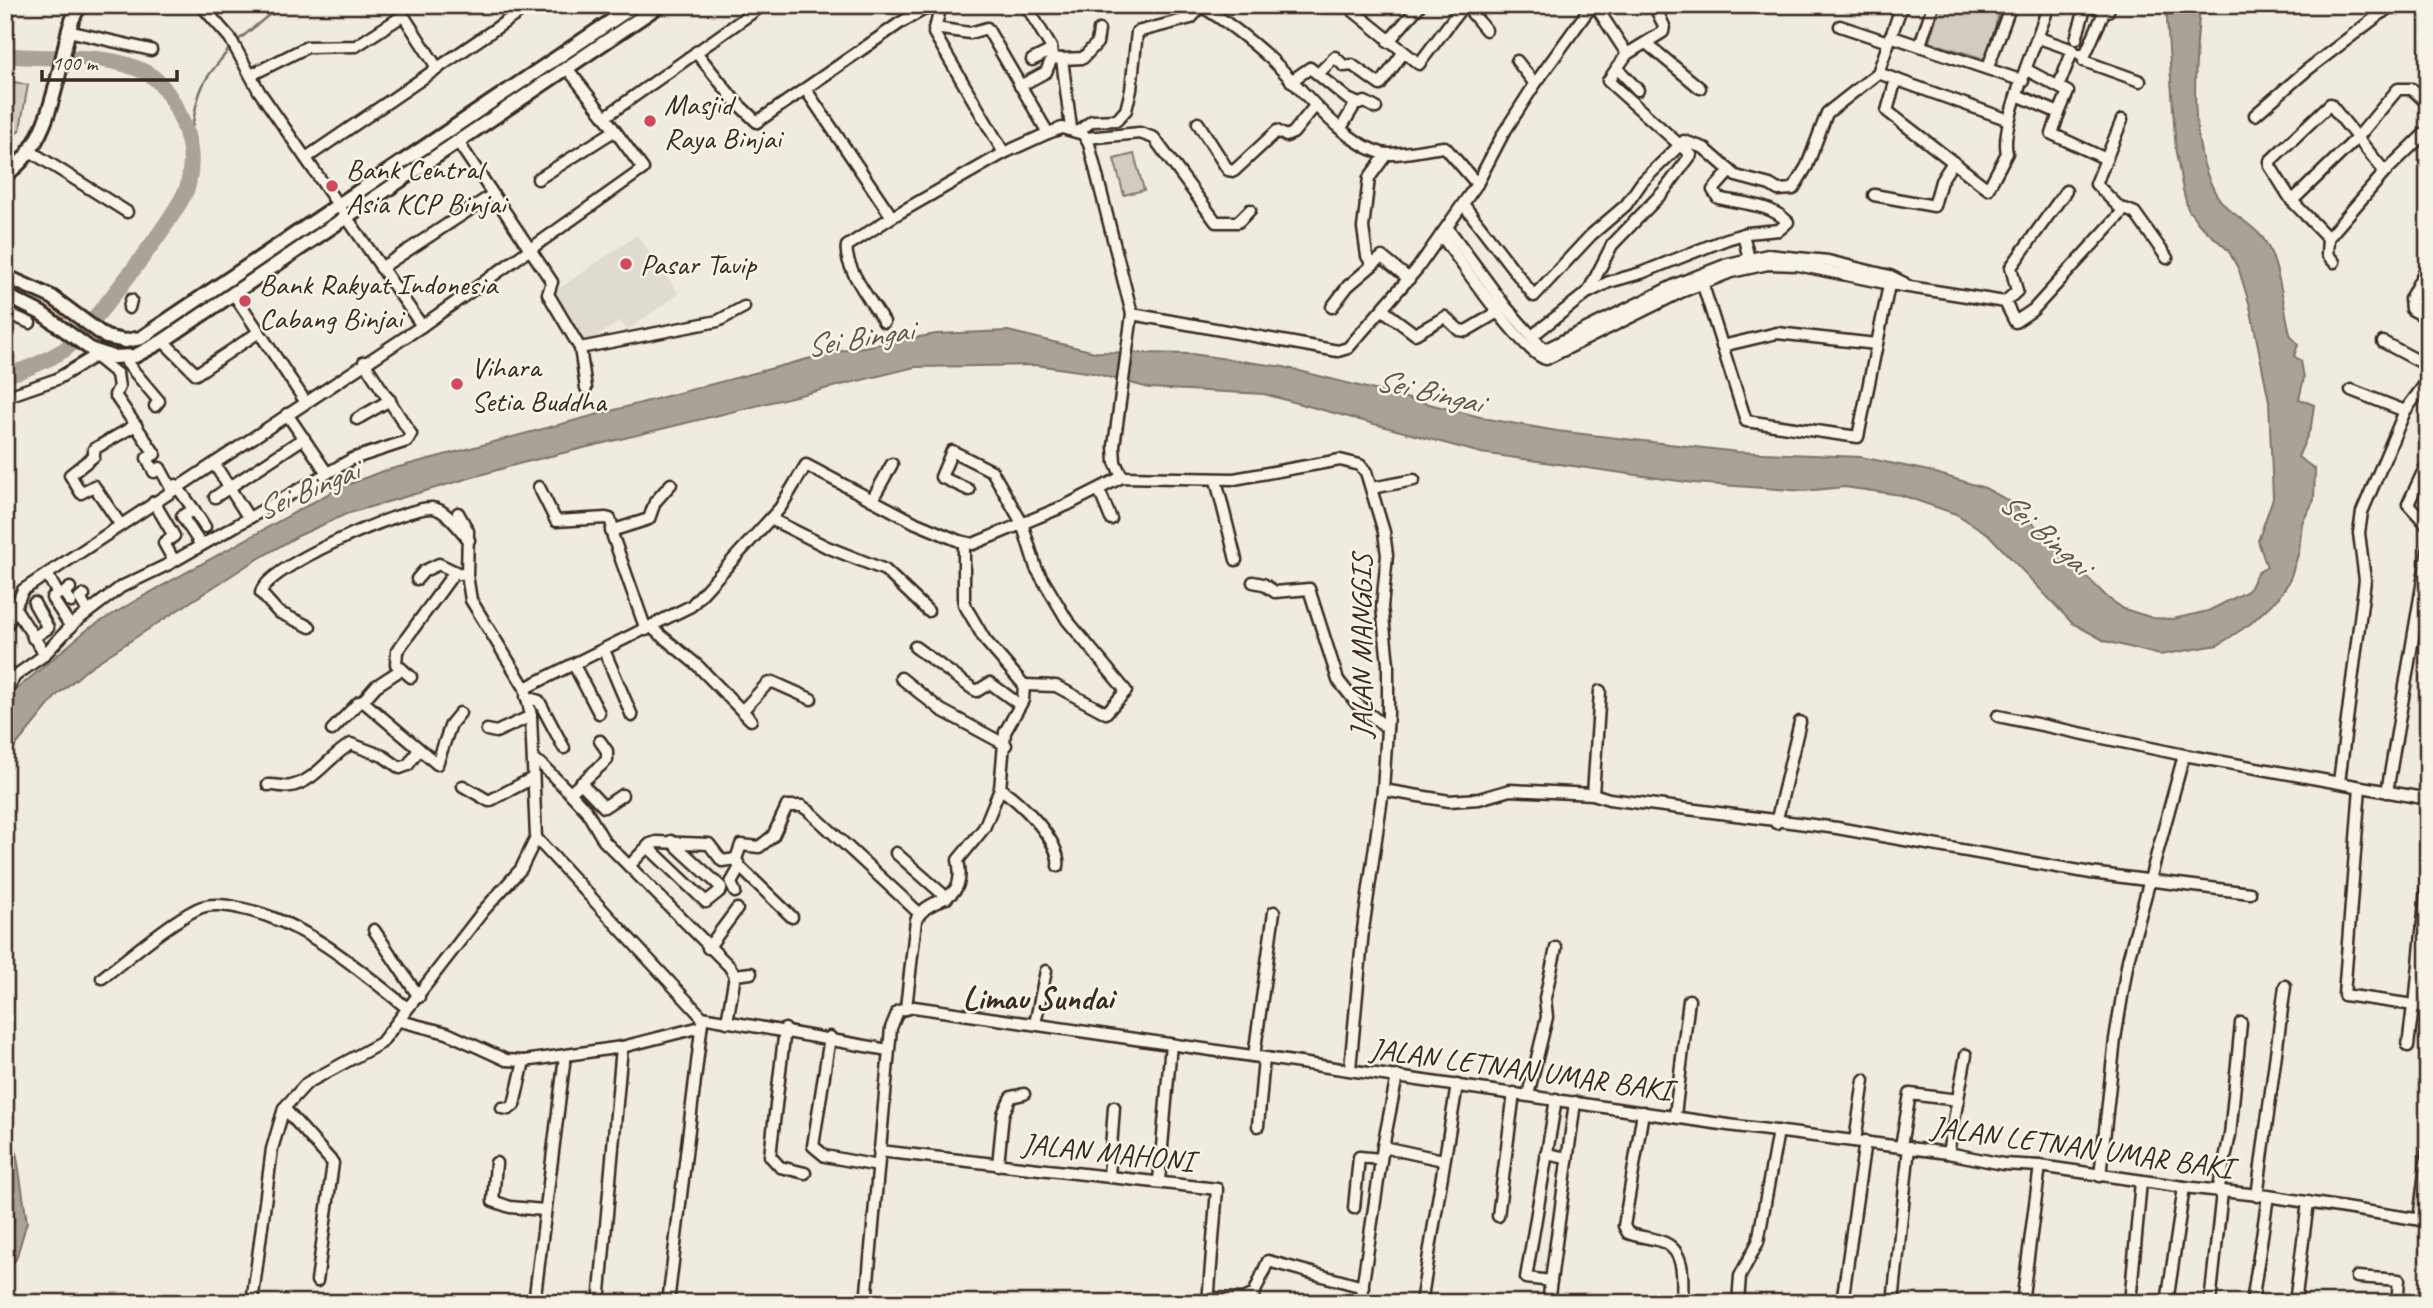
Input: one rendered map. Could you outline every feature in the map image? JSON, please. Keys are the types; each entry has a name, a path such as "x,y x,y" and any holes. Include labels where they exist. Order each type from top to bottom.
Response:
{"main road":[{"path":"5,175 30,151 58,76 68,31 81,5"},
{"path":"5,276 56,299 106,337 125,341 141,338 635,5"},
{"path":"5,295 44,315 92,350 131,360 660,5"},
{"path":"537,72 544,84"},
{"path":"423,148 431,160"},
{"path":"300,231 308,242"},
{"path":"44,315 56,299"},
{"path":"187,307 194,319"}],"street":[{"path":"201,5 230,38 251,75 337,206 422,326"},
{"path":"306,158 530,5"},
{"path":"605,117 763,5"},
{"path":"525,693 691,606 771,519 808,465 872,500 964,543 978,542 1099,490 1122,477 1114,455 1131,320 1055,56 1026,5"},
{"path":"1346,5 1388,43 1420,64 1463,7 1486,30"},
{"path":"1388,43 1420,5"},
{"path":"1131,320 1338,351 1348,348 1384,310 1444,231 1477,184 1503,134 1535,84 1593,5 1627,54"},
{"path":"1588,292 1612,245 1691,155 1608,80 1627,54 1664,29 1654,5"},
{"path":"1463,204 1534,296 1546,287 1591,234 1626,205 1642,182 1684,141 1696,143 1736,176 1770,185 1778,190 1793,189 1807,166 1827,113 1878,73 1902,5"},
{"path":"1920,45 1933,5"},
{"path":"1988,67 2011,5"},
{"path":"1896,79 1887,111 1988,189 2007,153 2004,145 2009,120 2049,5"},
{"path":"2076,38 2089,5 2107,8 2084,61 2140,80"},
{"path":"2255,115 2307,70 2392,5"},
{"path":"696,52 735,101 757,122 900,23 923,10 941,6"},
{"path":"941,6 934,28 937,40 1004,153"},
{"path":"1078,132 1092,121 1117,120 1126,110 1137,32 1191,18 1200,6 1234,29 1315,106 1374,151 1386,155 1446,148 1477,184"},
{"path":"251,75 307,47 356,46 379,31 400,10 438,69"},
{"path":"1840,26 1920,45 2023,81"},
{"path":"934,28 970,33 987,29 1048,133"},
{"path":"1032,60 1055,56 1083,58 1097,43 1100,30"},
{"path":"68,31 151,50"},
{"path":"2039,38 2085,55"},
{"path":"1646,43 1700,89"},
{"path":"2059,85 2073,51"},
{"path":"1318,74 1335,57 1345,66 1352,65 1380,85 1402,53"},
{"path":"1020,86 1046,72 1055,56"},
{"path":"1517,61 1535,84"},
{"path":"1291,81 1307,67 1356,103 1365,102 1376,108"},
{"path":"5,629 23,590 422,326 643,169 567,68"},
{"path":"1617,68 1638,90"},
{"path":"2027,70 2068,92 2052,134 2104,158"},
{"path":"1878,73 2009,120"},
{"path":"2292,201 2358,137 2401,87 2412,89 2428,104"},
{"path":"806,90 892,217"},
{"path":"2017,95 2059,113"},
{"path":"1341,128 1356,103"},
{"path":"2328,238 2292,201 2270,166 2273,159 2330,104 2385,172"},
{"path":"1198,123 1228,170 1234,171 1277,131 1286,136 1293,133 1315,106"},
{"path":"2122,120 2104,158 2096,184 2123,211"},
{"path":"884,322 850,266 847,246 1004,153 1062,128 1078,132 1140,133 1154,138 1216,222 1238,222 1250,210"},
{"path":"2334,262 2327,254 2328,238 2385,172 2428,130"},
{"path":"538,179 614,131"},
{"path":"458,142 552,282 548,294 554,309 580,348 586,388"},
{"path":"30,151 127,212"},
{"path":"1372,264 1367,256 1363,228 1369,178 1386,155"},
{"path":"1874,195 1934,206 1941,181 1953,162"},
{"path":"1532,336 1588,292 1609,282 1641,273 1743,234 1779,230 1788,222 1762,207 1718,198 1713,190 1730,171"},
{"path":"2006,302 2017,291 2011,267 2066,191"},
{"path":"381,268 492,195"},
{"path":"2006,302 2015,322 2025,317 2123,211 2128,209 2135,213 2167,258"},
{"path":"1444,231 1498,312 1542,354"},
{"path":"1444,231 1532,336 1542,354"},
{"path":"1743,234 1749,259"},
{"path":"1542,354 1749,259 1768,255 1799,256 1911,286 2006,302"},
{"path":"1332,307 1348,286 1378,259 1386,259 1409,279"},
{"path":"1702,280 1768,264 1798,265 1890,280"},
{"path":"2428,265 2410,299 2411,309 2428,318"},
{"path":"1702,280 1746,421 1858,437 1890,280"},
{"path":"233,293 305,401"},
{"path":"580,348 718,321 744,307"},
{"path":"1384,310 1415,334 1445,317 1459,330 1466,331 1498,312"},
{"path":"5,312 30,323"},
{"path":"163,341 196,374 259,332"},
{"path":"1723,346 1777,333 1876,344"},
{"path":"2383,342 2428,366"},
{"path":"5,397 57,379 95,356 117,374 119,387 115,395 155,454 147,458 154,472 160,468 205,527"},
{"path":"117,374 131,360 159,401 155,406"},
{"path":"5,692 15,676 121,587 174,561 352,459 407,441 411,434 364,362"},
{"path":"2339,782 2365,580 2359,533 2362,512 2405,411 2424,395 2428,380"},
{"path":"2351,390 2405,411"},
{"path":"357,419 390,400"},
{"path":"287,414 327,473"},
{"path":"120,524 94,486 81,493 70,475 83,468 85,461 94,456 94,449 136,425"},
{"path":"215,497 304,439"},
{"path":"964,543 964,604 985,640 1024,685 1056,686 1106,713 1126,691 1067,620 1036,568 1022,523 992,471 952,451 941,477 969,490"},
{"name":"JALAN MANGGIS","path":"1122,477 1216,480 1340,460 1360,465 1372,488 1387,555 1382,607 1388,664 1387,728 1383,790 1363,930 1350,1069"},
{"path":"872,500 892,464"},
{"path":"215,465 248,517"},
{"path":"2425,468 2408,504 2428,526"},
{"path":"1216,480 1236,560"},
{"path":"1372,488 1414,480"},
{"path":"613,528 649,519 655,502 671,484"},
{"path":"539,487 555,521 610,519 612,535 649,629 697,665 751,720"},
{"path":"1099,490 1111,519"},
{"path":"154,502 174,536 163,543 174,561"},
{"path":"310,626 278,612 261,593 267,582 315,552 385,520 430,508 442,512 469,540"},
{"path":"194,510 182,516 201,545"},
{"path":"252,1303 272,1149 284,1108 307,1083 371,1051 400,1021 467,930 521,869 536,838 531,716 525,693 509,658 474,607 467,575 469,540 466,527 458,513"},
{"path":"771,519 827,547 885,570 928,611"},
{"path":"2387,792 2428,550"},
{"path":"417,579 424,571 439,564 445,565 454,573 467,575"},
{"path":"332,730 376,686 407,673 394,659 397,651 454,573"},
{"path":"47,574 88,612"},
{"path":"1253,582 1263,583 1275,592 1309,589 1338,680 1357,704 1387,728"},
{"path":"64,591 52,598 71,628"},
{"path":"33,638 51,631 34,603"},
{"path":"15,608 44,653"},
{"path":"915,648 973,689 977,691 990,683 1020,705"},
{"path":"604,650 632,716"},
{"path":"574,665 599,713"},
{"path":"901,678 941,710 1006,745"},
{"path":"742,711 773,682 811,699"},
{"path":"866,1303 888,1049 894,1018 906,1008 913,930 919,913 947,898 962,877 958,860 963,852 974,844 984,828 1000,789 999,772 1006,745 1005,732 1020,705 1024,685"},
{"path":"1593,794 1600,691"},
{"path":"525,693 540,701 564,748"},
{"path":"362,702 418,751 438,764 451,724 460,713"},
{"path":"487,730 496,732 531,716"},
{"path":"1998,716 2184,755 2428,799"},
{"path":"1776,823 1800,722"},
{"path":"570,793 607,760 607,751 600,741"},
{"path":"268,785 293,786 309,780 337,752 351,744 383,756 400,768 408,765 418,751"},
{"path":"2100,1176 2115,1039 2128,960 2184,755"},
{"path":"534,761 541,764 586,810 604,841 708,948 729,966 735,975 727,1021"},
{"path":"463,786 489,801 533,778"},
{"path":"581,783 604,807 622,795"},
{"path":"2360,787 2344,995 2428,1007"},
{"path":"1000,789 1023,805 1058,852 1058,866"},
{"path":"1383,790 1449,801 1479,799 1510,790 1593,794 1609,799 1776,823 1838,828 2091,873 2250,893"},
{"path":"735,892 731,883 741,845 759,847 773,836 787,806 802,806 919,913"},
{"path":"536,838 702,1022 668,1303"},
{"path":"648,847 706,902 721,887 671,841"},
{"path":"629,866 656,842 709,844 722,861 738,863 792,917"},
{"path":"896,853 947,898"},
{"path":"2409,1046 2428,870"},
{"path":"102,978 199,907 224,905 255,911 299,928 337,953 407,1008"},
{"path":"708,948 737,909"},
{"path":"1258,1126 1259,1057 1274,912"},
{"path":"374,930 419,997"},
{"path":"1528,1095 1546,1017 1545,998 1556,948"},
{"path":"1035,1024 1046,971"},
{"path":"735,975 751,973"},
{"path":"2257,1196 2285,986"},
{"path":"1675,1115 1689,1000"},
{"name":"JALAN LETNAN UMAR BAKI","path":"906,1008 1948,1153 2003,1164 2040,1166 2220,1192 2268,1196 2423,1221"},
{"path":"400,1021 447,1033 506,1060 622,1047 702,1022 727,1021 888,1049"},
{"path":"2210,1303 2220,1192 2230,1135 2241,1023"},
{"path":"785,1029 770,1152 775,1165 805,1173"},
{"path":"830,1037 813,1146 825,1156 878,1166"},
{"path":"1158,1181 1171,1044"},
{"path":"599,1303 622,1047"},
{"path":"534,1303 565,1055"},
{"path":"1948,1153 1966,1055"},
{"path":"502,1108 509,1109 514,1105 524,1060"},
{"path":"1360,1303 1381,1159 1397,1076"},
{"path":"1842,1303 1864,1080"},
{"path":"1421,1303 1457,1085"},
{"path":"1498,1216 1514,1093"},
{"path":"998,1165 1004,1107 1012,1097 1024,1094"},
{"path":"1893,1303 1910,1094 1958,1100"},
{"path":"1551,1281 1526,1279 1556,1099"},
{"path":"1548,1303 1574,1102"},
{"path":"1109,1176 1114,1107"},
{"path":"284,1108 332,1163 317,1281"},
{"path":"1643,1112 1625,1229 1632,1235 1669,1244 1682,1268 1682,1303"},
{"path":"1738,1303 1740,1276 1758,1242 1778,1131"},
{"path":"1383,1147 1443,1160"},
{"path":"2423,1221 2428,1148"},
{"name":"JALAN MAHONI","path":"879,1152 1217,1189 1209,1300"},
{"path":"1546,1154 1567,1158"},
{"path":"1354,1208 1359,1157 1381,1159"},
{"path":"496,1163 493,1200 510,1207 544,1210"},
{"path":"2022,1303 2040,1166"},
{"path":"2130,1303 2141,1181"},
{"path":"2167,1303 2184,1187"},
{"path":"2252,1303 2268,1196"},
{"path":"2295,1303 2308,1202"},
{"path":"1209,1300 1244,1299 1254,1294 1268,1261 1363,1287"},
{"path":"2357,1277 2399,1280 2397,1303"}],"shaded area":[{"path":"1940,5 2002,5 1985,59 1929,42"},
{"name":"Sei Bingai","path":"2166,5 2200,5 2195,102 2201,151 2207,174 2221,201 2256,231 2268,246 2283,297 2290,334 2298,345 2294,356 2301,361 2304,378 2299,399 2314,405 2311,427 2298,457 2315,469 2314,500 2302,523 2299,552 2289,582 2278,598 2250,624 2218,645 2160,655 2105,641 2072,623 1988,534 1956,514 1901,495 1844,487 1805,491 1693,483 1481,453 1264,394 1149,388 1093,373 1036,365 915,367 518,464 346,514 298,536 246,566 90,667 57,695 5,759 5,699 88,629 337,489 380,472 830,353 936,334 1008,331 1095,352 1192,354 1284,367 1488,419 1557,431 1738,452 1861,457 1929,471 1985,488 2011,502 2108,598 2124,609 2153,618 2173,619 2208,611 2248,591 2257,573 2267,567 2258,541 2273,498 2269,401 2250,306 2239,270 2228,250 2199,224 2188,209 2183,190 2176,153"},
{"path":"5,80 28,85 20,129 5,147"},
{"path":"1134,154 1144,190 1124,195 1114,159"},
{"name":"Pasar Tavip","path":"637,235 679,294 627,330 620,321 584,345 551,294"},
{"path":"5,1079 27,1222 16,1259 5,1273"}],"waterway":[{"path":"236,42 269,15 294,5"},
{"path":"190,139 203,85 231,46"},
{"path":"5,55 113,61 147,73 162,86 176,108 186,132 191,157 188,185 182,199 152,245 91,322 64,350 36,365 5,375"}],"place":[{"name":"Masjid Raya Binjai","path":"650,121"},
{"name":"Bank Central Asia KCP Binjai","path":"332,186"},
{"name":"Pasar Tavip","path":"626,264"},
{"name":"Bank Rakyat Indonesia Cabang Binjai","path":"245,301"},
{"name":"Vihara Setia Buddha","path":"457,384"}],"district":[{"name":"Limau Sundai","path":"1038,998"}]}
